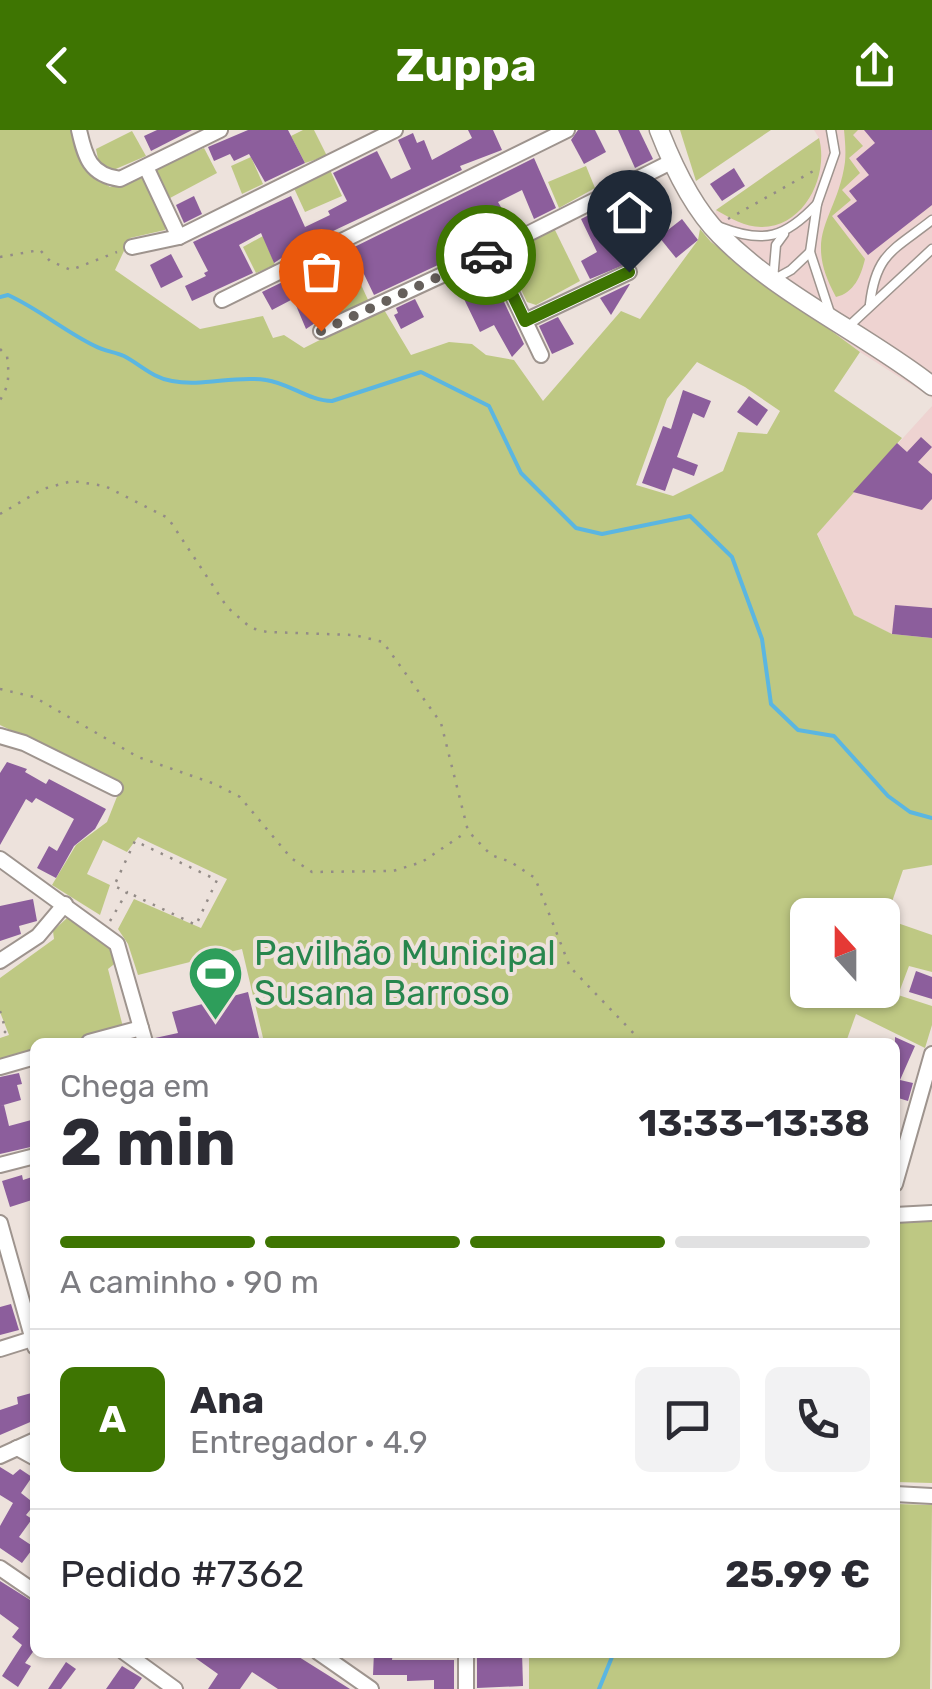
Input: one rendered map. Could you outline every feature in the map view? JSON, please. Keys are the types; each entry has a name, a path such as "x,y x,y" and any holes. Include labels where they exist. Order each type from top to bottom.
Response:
{"street":[{"path":"80,130 90,164 104,177 120,179 220,130"},
{"path":"132,247 179,237 394,130"},
{"path":"222,300 567,130"},
{"path":"659,130 672,162 719,234 773,280 932,386"},
{"path":"321,331 492,252 672,162"},
{"path":"146,168 179,237"},
{"path":"492,252 541,355"},
{"path":"525,321 629,272"},
{"path":"0,736 24,742 115,788"},
{"path":"0,859 104,931 120,950 143,1035"},
{"path":"0,960 38,936 65,904"},
{"path":"900,1166 932,1054"},
{"path":"0,1067 30,1058"},
{"path":"0,1165 30,1157"},
{"path":"900,1214 932,1213"},
{"path":"0,1224 30,1327"},
{"path":"0,1349 30,1342"},
{"path":"0,1456 30,1442"},
{"path":"17,1448 30,1455"},
{"path":"900,1494 932,1496"},
{"path":"0,1568 30,1589"},
{"path":"142,1658 175,1689"},
{"path":"327,1658 371,1689"},
{"path":"466,1658 466,1689"}],"lane":[{"path":"831,130 835,153 818,204 810,252 840,322 870,304 932,249"},
{"path":"773,280 776,245 818,204"},
{"path":"870,304 873,279 884,257 932,220"},
{"path":"715,224 745,235 784,234"},
{"path":"773,280 810,252"}],"path":[{"path":"715,224 821,167"},
{"path":"0,257 40,250 50,261 70,270 132,247"},
{"path":"0,348 8,356 9,368 8,388 0,400"},
{"path":"0,514 43,489 72,482 105,486 168,518 227,607 251,628 354,635 383,642 441,723 468,831 491,855 512,862 535,878 570,967 638,1038"},
{"path":"0,690 34,697 138,757 240,797 291,858 312,872 394,871 422,862 468,831"},
{"path":"135,841 217,880 196,924 127,892 113,883 135,841"},
{"path":"104,931 127,892"},
{"path":"0,1011 6,1032 0,1037"}],"shaded area":[{"path":"814,130 932,130 932,398 860,352 711,242 716,210 819,138"},
{"path":"932,406 932,638 892,634 854,615 817,533"}],"green space":[{"path":"0,130 74,130 86,163 102,182 110,187 142,178 165,230 130,238 115,270 200,329 263,316 273,338 284,335 304,348 383,308 411,355 449,342 472,344 486,355 514,360 543,401 621,311 640,319 698,240 700,229 711,242 860,352 834,391 902,438 817,534 854,615 892,634 932,638 932,865 903,870 893,898 790,898 790,1008 900,1008 900,996 932,1006 932,1025 925,1048 856,1014 847,1038 263,1038 242,949 138,975 128,944 118,929 134,899 201,928 227,879 138,837 127,852 103,840 87,874 110,885 100,915 52,885 76,845 107,822 122,784 0,725","holes":["697,362 780,411 767,434 738,432 723,471 673,496 636,485 667,399"]},
{"path":"314,130 327,156 305,163 291,136"},
{"path":"680,130 771,130 696,181"},
{"path":"844,130 858,130 853,135 863,146 849,158 860,173 842,190 851,200 832,216 865,259 856,283 836,297 826,275 821,241 841,182"},
{"path":"132,131 146,156 111,171 99,164 96,149"},
{"path":"819,138 817,182 801,209 790,218 777,225 755,227 716,210"},
{"path":"204,148 217,173 170,198 156,169"},
{"path":"251,157 263,184 242,194 231,166"},
{"path":"586,166 595,188 559,208 548,182"},
{"path":"330,170 342,196 305,212 293,186"},
{"path":"630,191 630,223 647,247 633,261 602,203"},
{"path":"553,226 580,281 536,305 527,302 505,256"},
{"path":"263,236 275,265 256,273 243,247"},
{"path":"319,258 335,288 357,276 369,302 322,324 316,299 301,267"},
{"path":"72,917 110,944 118,961 108,969 123,1027 84,1038 30,1038 30,1054 0,1063 0,1038 9,1035 0,1012 0,978 54,939 53,931"},
{"path":"900,924 932,935 932,972 909,966 900,990"},
{"path":"900,1222 932,1222 932,1483 900,1482"},
{"path":"900,1504 932,1505 930,1689 529,1689 529,1658 900,1658"}],"building":[{"path":"157,130 192,130 151,151 144,136"},
{"path":"248,130 288,130 305,163 265,182 249,154 234,161 230,154 214,161 208,147"},
{"path":"468,130 493,130 502,150 460,166 462,170 295,249 274,263 261,233 239,245 253,273 192,301 185,286 206,276 208,271 193,242 291,196 305,227 347,201 333,173 377,151 391,179 411,169 398,140 413,133 417,143 424,140 432,160 472,138"},
{"path":"578,130 595,130 606,152 584,164 571,140"},
{"path":"618,130 639,130 653,159 635,168"},
{"path":"864,130 932,130 932,205 868,255 837,216 857,201 849,191 869,175 856,159 875,143"},
{"path":"534,158 556,208 534,219 522,190 498,202 511,224 501,229 504,234 374,295 362,270 335,282 326,261"},
{"path":"734,168 745,186 722,201 710,184"},
{"path":"194,196 202,214 184,223 176,205"},
{"path":"601,209 631,262 590,279 581,261 597,252 581,219"},
{"path":"682,219 698,240 676,258 659,237"},
{"path":"171,254 183,277 161,288 150,265"},
{"path":"487,266 524,344 512,357 494,325 480,332 464,299 476,293 467,275"},
{"path":"299,274 312,300 316,299 321,319 306,329 295,303 291,300 272,310 262,292"},
{"path":"630,284 611,315 600,298"},
{"path":"415,299 424,317 401,329 394,315 398,313 396,308"},
{"path":"558,317 574,344 552,354 539,326"},
{"path":"683,390 711,401 704,418 693,413 677,457 698,465 694,476 673,468 665,491 642,483 663,426 671,429"},
{"path":"749,396 768,410 757,426 737,412"},
{"path":"921,437 932,447 918,462 932,474 932,499 922,510 853,492 897,443 907,452"},
{"path":"895,605 932,608 932,638 892,634"},
{"path":"7,762 27,769 25,772 46,784 49,779 106,809 95,829 74,846 56,878 37,868 49,846 57,851 74,819 36,798 32,803 26,799 0,845 0,773"},
{"path":"33,899 37,921 19,926 21,934 0,941 0,906"},
{"path":"916,971 932,977 932,999 909,992"},
{"name":"Pavilhão Municipal Susana Barroso","path":"248,992 259,1038 155,1038 178,1033 172,1012"},
{"path":"900,1039 915,1046 900,1080"},
{"path":"19,1073 21,1100 0,1106 0,1077"},
{"path":"900,1080 913,1083 908,1101 900,1099"},
{"path":"4,1105 9,1126 30,1120 30,1147 0,1154 0,1106"},
{"path":"22,1175 23,1180 30,1178 30,1201 10,1207 2,1181"},
{"path":"11,1304 19,1330 0,1335 0,1307"},
{"path":"30,1393 30,1422 0,1435 0,1410 18,1404 17,1397"},
{"path":"0,1467 13,1475 20,1469 30,1476 21,1493 30,1500 26,1515 30,1522 19,1537 30,1544 30,1552 22,1563 0,1548 0,1526 13,1503 0,1495"},
{"path":"0,1581 30,1600 30,1656 25,1663 31,1666 18,1687 2,1676 22,1645 12,1637 19,1628 0,1614"},
{"path":"195,1658 301,1658 350,1689 278,1689 252,1672 240,1689 208,1689 218,1674"},
{"path":"374,1658 454,1660 454,1689 434,1689 434,1680 407,1681 407,1675 373,1675"},
{"path":"477,1658 522,1658 523,1686 477,1688"},
{"path":"66,1662 76,1669 61,1689 48,1689"},
{"path":"122,1666 142,1678 134,1689 106,1689"}],"waterway":[{"path":"0,297 8,295 98,348 124,356 172,381 266,380 332,401 421,372 489,406 521,473 576,528 602,534 690,516 732,557 762,639 771,704 798,730 834,736 888,796 910,812 932,818"},
{"path":"599,1689 612,1658"}],"way so far":[{"path":"321,331 486,255"}],"place":[{"name":"Pavilhão Municipal Susana Barroso","path":"215,1022"}],"route":[{"path":"486,255 492,252 525,321 629,272"}]}
